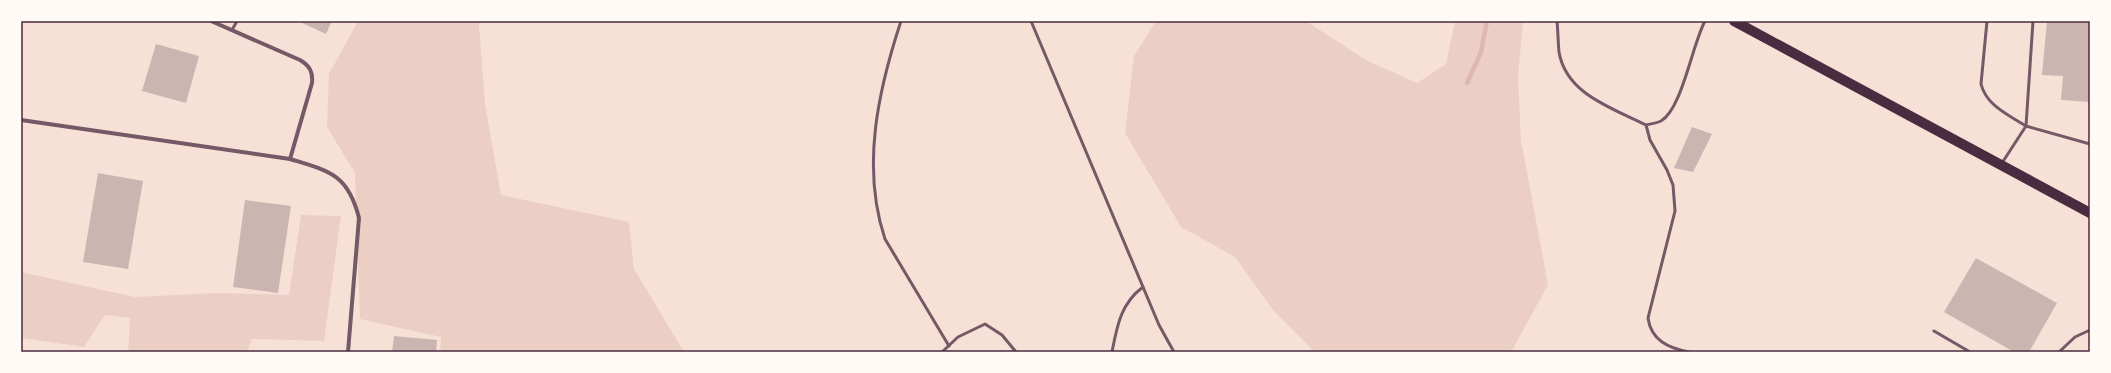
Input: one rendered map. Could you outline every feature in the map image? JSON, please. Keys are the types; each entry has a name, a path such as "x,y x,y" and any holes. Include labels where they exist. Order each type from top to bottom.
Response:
{"main road":[{"path":"1734,21 2090,213"}],"street":[{"path":"211,21 300,60 309,67 312,72 312,83 290,159"},
{"path":"21,120 290,159 330,172 341,181 355,204 359,218 348,352"}],"lane":[{"path":"232,30 237,21"},
{"path":"901,21 887,62 876,119 874,150 875,191 880,226 885,239 949,346"},
{"path":"1031,21 1159,325 1174,352"},
{"path":"1557,21 1559,53 1568,75 1578,87 1589,97 1646,125 1661,121 1679,98 1695,44 1705,21"},
{"path":"1987,21 1981,84 1983,94 1989,101 2026,126 2090,144"},
{"path":"2001,165 2026,126 2033,21"},
{"path":"1646,125 1650,140 1667,170 1673,185 1675,211 1648,318 1649,328 1655,338 1665,345 1689,352"},
{"path":"1112,352 1122,312 1133,295 1143,287"},
{"path":"942,352 958,337 985,324 1002,335 1016,352"},
{"path":"2059,352 2075,337 2090,330"},
{"path":"1934,332 1970,352"}],"shaded area":[{"path":"358,21 483,21 479,24 485,104 501,195 629,222 634,269 684,352 440,352 441,337 360,319 355,173 327,127 329,74"},
{"path":"1156,21 1306,21 1366,60 1417,83 1446,64 1455,21 1523,21 1518,77 1521,140 1548,285 1511,352 1315,352 1274,311 1235,257 1181,227 1125,133 1134,56"},
{"path":"301,215 341,216 324,341 252,339 247,352 128,352 130,318 105,315 84,347 21,338 21,272 135,297 217,293 289,295"}],"building":[{"path":"298,21 332,21 326,34"},
{"path":"2047,21 2090,21 2090,102 2061,100 2063,76 2042,75"},
{"path":"156,44 199,56 186,103 142,91"},
{"path":"1692,127 1712,134 1693,172 1674,168"},
{"path":"98,173 143,181 128,269 83,262"},
{"path":"245,200 291,206 278,293 233,287"},
{"path":"1976,258 2057,303 2029,352 2014,352 1944,312"},
{"path":"394,336 437,340 436,352 392,352"}],"waterway":[{"path":"1467,83 1481,52 1487,21"}]}
